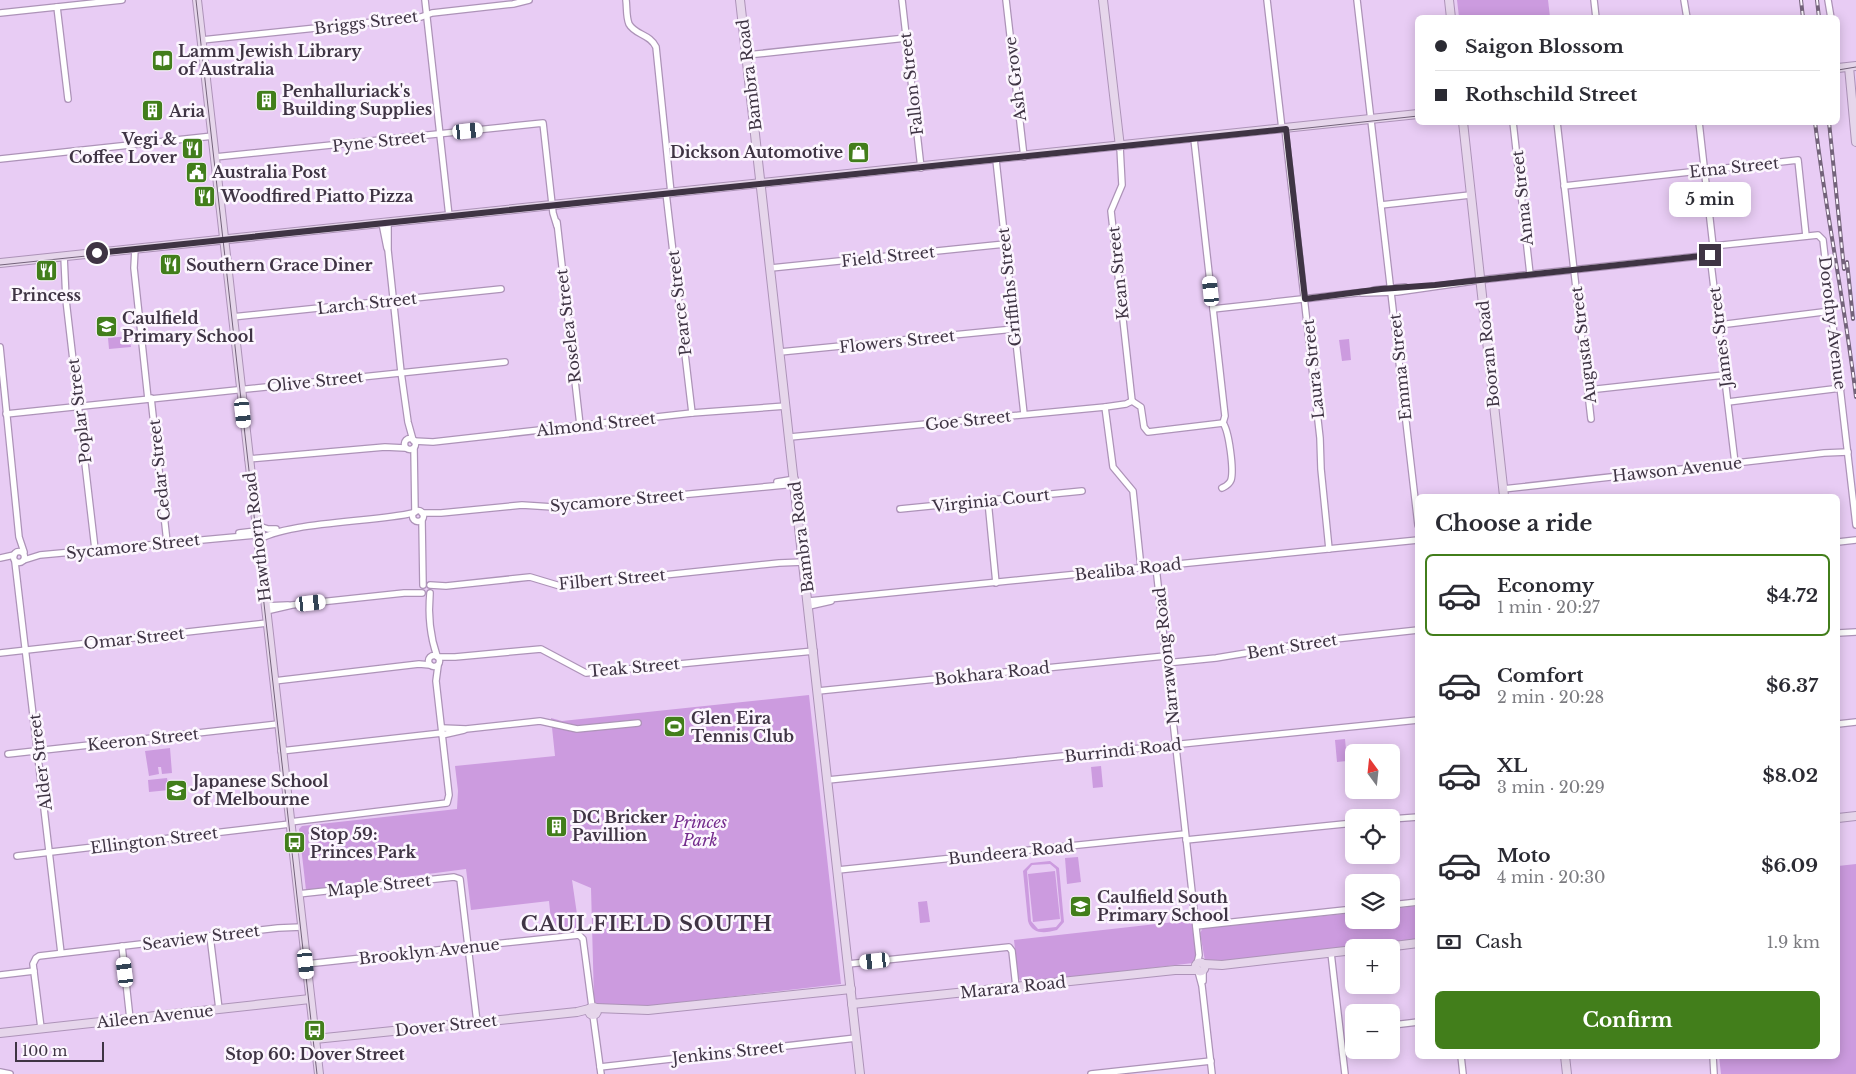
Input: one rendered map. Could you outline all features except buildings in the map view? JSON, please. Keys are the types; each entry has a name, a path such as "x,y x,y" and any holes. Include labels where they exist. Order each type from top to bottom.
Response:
{"street":[{"path":"0,13 122,0"},
{"name":"Hawthorn Road","path":"197,0 256,533 319,1074"},
{"path":"425,0 449,216"},
{"name":"Briggs Street","path":"202,40 513,4 529,0"},
{"name":"Pearce Street","path":"626,0 629,23 636,31 649,37 656,47 668,193 692,413"},
{"name":"Bambra Road","path":"740,0 809,603 860,1074"},
{"name":"Fallon Street","path":"902,0 921,168"},
{"name":"Ash Grove","path":"1006,0 1024,157"},
{"path":"1102,0 1120,147"},
{"name":"Laura Street","path":"1267,0 1305,299 1329,549"},
{"name":"Emma Street","path":"1357,0 1415,499"},
{"path":"1449,0 1451,15"},
{"path":"1594,0 1596,15"},
{"path":"1684,0 1686,15"},
{"path":"1828,0 1830,15"},
{"path":"58,7 68,98"},
{"path":"747,55 906,38"},
{"path":"1844,66 1856,142"},
{"path":"0,263 921,168 1415,114"},
{"name":"Pyne Street","path":"215,158 543,123"},
{"name":"Roselea Street","path":"543,123 580,425"},
{"name":"Booran Road","path":"1462,125 1504,490"},
{"name":"Anna Street","path":"1514,125 1530,274"},
{"name":"Augusta Street","path":"1557,125 1591,419"},
{"name":"James Street","path":"1699,125 1713,246 1710,255 1735,463"},
{"path":"0,158 212,136"},
{"path":"1194,139 1225,416 1223,423 1227,431 1232,475 1230,482 1222,488"},
{"name":"Kean Street","path":"1120,147 1122,185 1112,211 1132,401"},
{"name":"Griffiths Street","path":"996,160 1024,414"},
{"name":"Etna Street","path":"1564,186 1798,160 1806,236"},
{"path":"1381,205 1470,195"},
{"path":"385,222 442,733"},
{"name":"Dorothy Avenue","path":"1806,236 1818,235 1823,240 1856,525"},
{"path":"1713,246 1806,236"},
{"name":"Field Street","path":"771,268 1005,244"},
{"name":"Cedar Street","path":"132,249 167,542"},
{"path":"1213,309 1710,255"},
{"name":"Poplar Street","path":"62,257 95,549"},
{"name":"Larch Street","path":"232,317 501,290"},
{"path":"1718,325 1831,312"},
{"name":"Flowers Street","path":"780,352 1014,329"},
{"name":"Alder Street","path":"0,347 19,537 18,571 61,953"},
{"name":"Olive Street","path":"6,414 241,388 505,362"},
{"path":"1588,390 1724,375"},
{"path":"1728,402 1841,388"},
{"path":"1132,401 1142,409 1144,429 1150,432 1223,423"},
{"name":"Goe Street","path":"790,437 1105,407 1126,404 1132,401"},
{"name":"Almond Street","path":"249,461 786,403"},
{"path":"1105,407 1113,467 1133,491 1141,568"},
{"name":"Hawson Avenue","path":"1504,490 1531,484 1848,450"},
{"name":"Sycamore Street","path":"0,559 256,533 269,534 288,530 512,506 559,507 795,482"},
{"name":"Virginia Court","path":"900,510 1082,491"},
{"path":"988,501 996,583"},
{"name":"Sycamore Street","path":"256,533 268,529 288,530"},
{"name":"Bealiba Road","path":"809,603 1415,540"},
{"path":"1840,542 1856,540"},
{"name":"Filbert Street","path":"265,608 530,578 560,586 804,560"},
{"name":"Narrawong Road","path":"1156,567 1212,1074"},
{"name":"Omar Street","path":"0,653 267,623"},
{"name":"Bent Street","path":"1166,659 1216,658 1326,640 1415,630"},
{"path":"1840,633 1856,631"},
{"name":"Teak Street","path":"274,681 541,649 586,673 814,649"},
{"name":"Bokhara Road","path":"818,691 1166,659"},
{"name":"Burrindi Road","path":"828,780 1415,720"},
{"path":"282,753 540,721 577,729 638,723"},
{"path":"1840,724 1856,722"},
{"name":"Keeron Street","path":"8,754 278,724"},
{"name":"Ellington Street","path":"17,856 441,805 448,802 442,733"},
{"path":"1840,818 1855,816"},
{"path":"1400,818 1415,817"},
{"name":"Bundeera Road","path":"838,870 1345,824"},
{"name":"Maple Street","path":"298,894 454,877 460,879 469,946"},
{"path":"1400,904 1415,902"},
{"path":"1196,926 1345,910"},
{"name":"Seaview Street","path":"34,971 36,958 61,953 302,925"},
{"name":"Brooklyn Avenue","path":"306,964 574,935 582,936 593,1011"},
{"path":"210,936 219,1009"},
{"path":"1400,945 1415,943"},
{"path":"122,946 130,1019"},
{"path":"469,946 477,1022"},
{"path":"848,964 1009,946 1012,951 1016,986"},
{"name":"Marara Road","path":"852,1004 1345,951"},
{"path":"1331,953 1345,1074"},
{"path":"0,975 34,971 41,1028"},
{"name":"Dover Street","path":"315,1039 578,1012 648,1010 851,989"},
{"name":"Aileen Avenue","path":"0,1033 310,999"},
{"path":"593,1011 601,1074"},
{"path":"1400,1024 1415,1022"},
{"name":"Jenkins Street","path":"600,1067 856,1038"},
{"path":"1461,1059 1463,1074"},
{"path":"1565,1059 1567,1074"},
{"path":"1713,1059 1714,1074"},
{"path":"1090,1074 1211,1061"},
{"path":"0,1072 10,1074"}],"green space":[{"path":"1457,0 1548,0 1550,15 1459,15"},
{"path":"129,336 131,347 109,349 108,338"},
{"path":"1349,339 1351,360 1342,361 1339,340"},
{"name":"Princes Park","path":"809,695 841,984 648,1006 597,1006 594,1000 591,888 572,880 579,928 552,930 549,901 471,910 466,869 306,890 299,829 302,826 457,809 458,791 455,766 555,756 551,718 562,721"},
{"path":"1345,739 1345,761 1337,762 1335,740"},
{"path":"170,748 172,773 162,774 161,767 158,767 159,774 149,776 145,751"},
{"path":"1101,766 1103,787 1093,788 1091,767"},
{"path":"167,778 169,790 149,792 148,780"},
{"path":"1078,857 1081,882 1067,884 1065,858"},
{"path":"1050,861 1059,868 1064,922 1057,930 1048,932 1036,931 1030,926 1028,921 1023,871 1031,863","holes":["1050,864 1056,869 1061,921 1056,927 1038,929 1031,921 1027,871 1032,865"]},
{"path":"1856,864 1856,1074 1721,1074 1719,1059 1840,1059 1840,866"},
{"path":"1055,871 1060,919 1033,922 1028,874"},
{"path":"927,901 930,922 920,923 918,902"},
{"path":"1415,906 1415,940 1400,942 1400,939 1345,939 1345,948 1214,963 1205,961 1200,933 1203,928 1345,914 1345,929 1400,929 1400,908"},
{"path":"1192,920 1196,959 1193,963 1023,983 1018,978 1014,940"}],"tram line":[{"path":"196,0 317,1074"},
{"path":"1840,70 1856,67"},
{"path":"0,265 1415,116"}],"railway":[{"path":"1801,0 1803,15"},
{"path":"1817,0 1819,15"},
{"path":"1815,125 1856,397"},
{"path":"1829,125 1844,269"},
{"path":"1847,262 1853,319"}],"place":[{"name":"Lamm Jewish Library of Australia","path":"162,60"},
{"name":"Penhalluriack's Building Supplies","path":"266,100"},
{"name":"Aria","path":"153,111"},
{"name":"Vegi & Coffee Lover","path":"193,148"},
{"name":"Dickson Automotive","path":"859,152"},
{"name":"Australia Post","path":"196,172"},
{"name":"Woodfired Piatto Pizza","path":"205,196"},
{"name":"Southern Grace Diner","path":"170,265"},
{"name":"Princess","path":"46,271"},
{"name":"Caulfield Primary School","path":"106,327"},
{"name":"Glen Eira Tennis Club","path":"675,727"},
{"name":"Japanese School of Melbourne","path":"177,790"},
{"name":"DC Bricker Pavillion","path":"556,826"},
{"name":"Stop 59: Princes Park","path":"294,843"},
{"name":"Caulfield South Primary School","path":"1081,906"},
{"name":"Stop 60: Dover Street","path":"315,1030"}],"district":[{"name":"CAULFIELD SOUTH","path":"647,924"}],"route":[{"path":"97,253 1286,129 1305,299 1381,289 1417,287 1710,255"}]}
